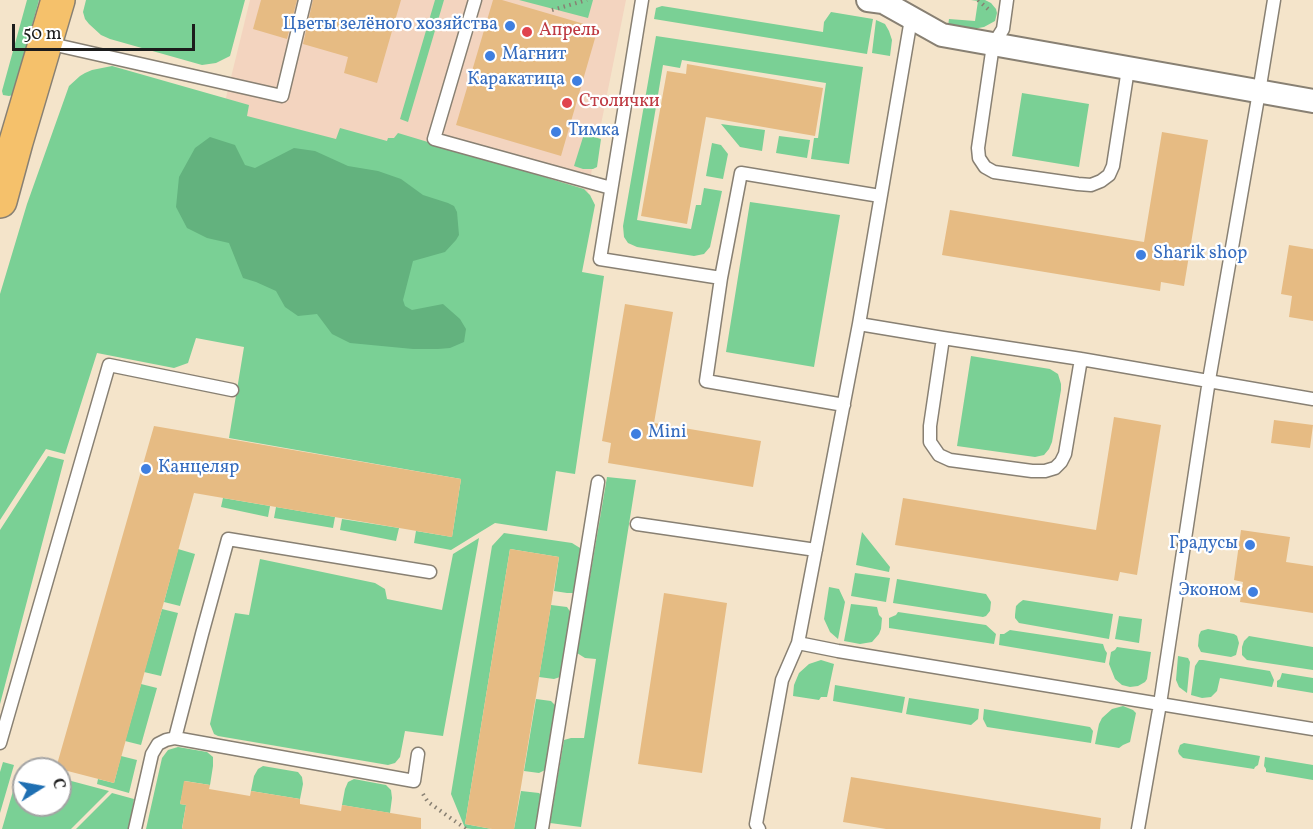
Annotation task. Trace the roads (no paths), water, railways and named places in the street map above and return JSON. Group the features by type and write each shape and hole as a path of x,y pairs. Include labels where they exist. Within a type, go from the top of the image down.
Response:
{"main road":[{"path":"0,201 8,140 45,42 58,0"}],"street":[{"path":"868,0 883,2 942,35 1313,101"}],"lane":[{"path":"45,42 282,96 305,0"},
{"path":"475,0 434,139 611,188"},
{"path":"642,0 600,260 721,278"},
{"path":"1007,0 1003,29 993,45 978,148 985,167 994,172 1078,184 1091,185 1101,181 1113,166 1128,69"},
{"path":"1138,829 1160,704 1209,380 1274,0"},
{"path":"759,829 756,824 782,680 798,643 844,405 911,19"},
{"path":"844,405 706,381 721,278 741,173 880,196"},
{"path":"859,324 1313,399"},
{"path":"943,338 930,426 930,442 939,455 950,460 1032,471 1054,468 1065,454 1081,359"},
{"path":"0,743 109,365 232,390"},
{"path":"542,829 598,482"},
{"path":"637,524 816,550"},
{"path":"175,738 228,539 430,572"},
{"path":"798,643 1313,729"},
{"path":"135,829 152,754 158,744 166,740 175,738 414,781 418,754"}],"place":[{"name":"Цветы зелёного хозяйства","path":"510,26"},
{"name":"Апрель","path":"527,32"},
{"name":"Магнит","path":"490,56"},
{"name":"Каракатица","path":"577,81"},
{"name":"Столички","path":"567,103"},
{"name":"Тимка","path":"556,132"},
{"name":"Sharik shop","path":"1141,255"},
{"name":"Mini","path":"636,434"},
{"name":"Канцеляр","path":"146,469"},
{"name":"Градусы","path":"1250,545"},
{"name":"Эконом","path":"1253,592"}]}
